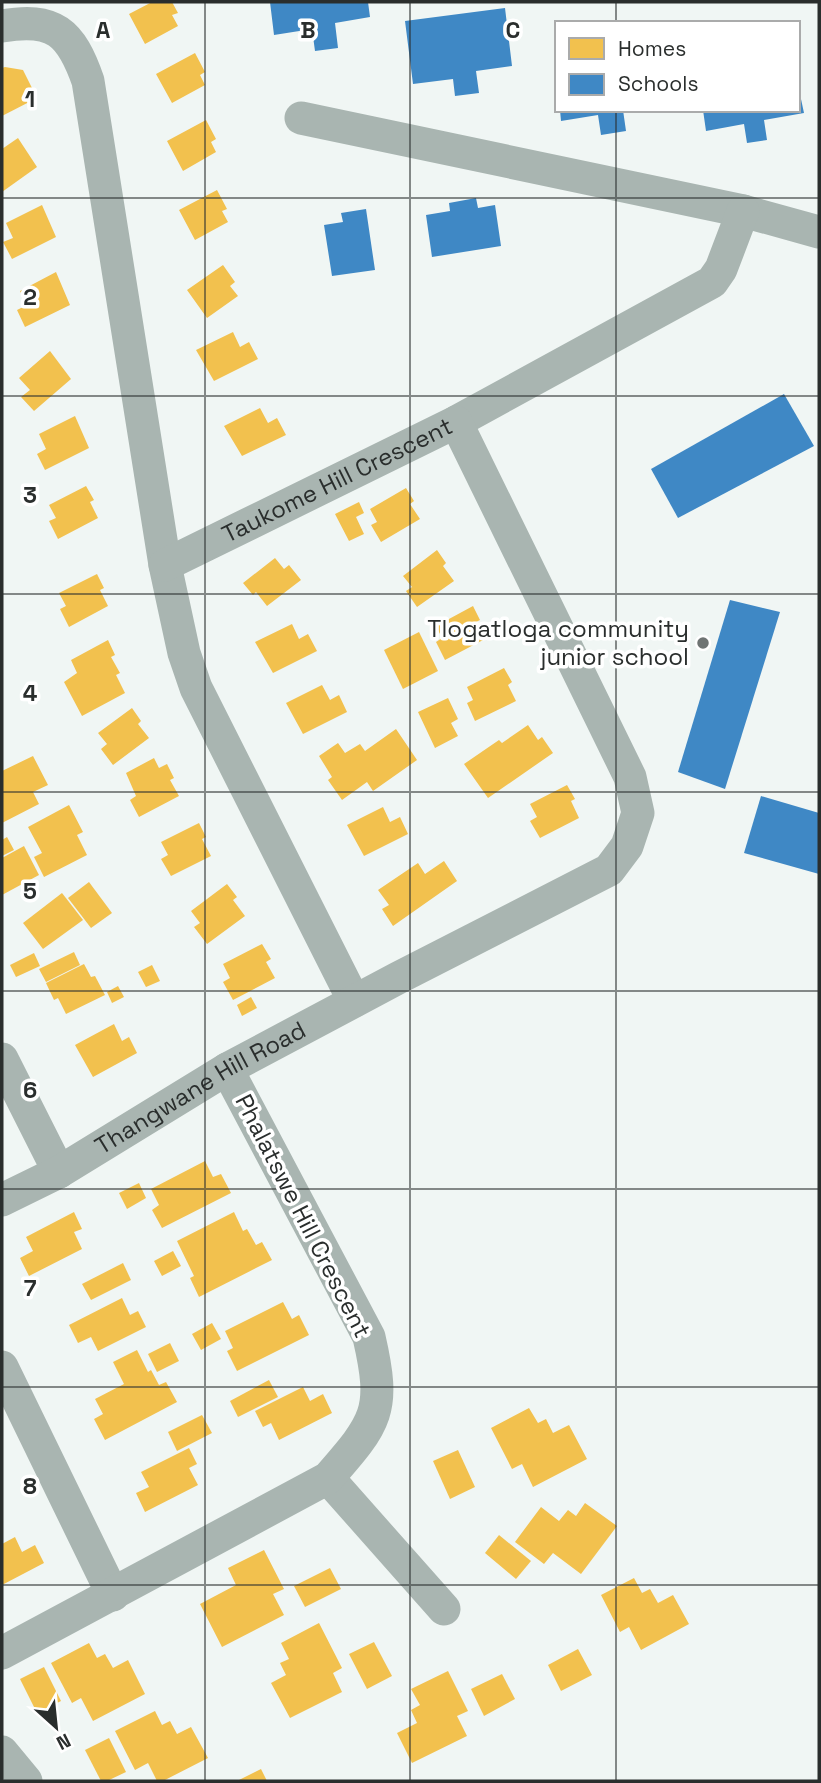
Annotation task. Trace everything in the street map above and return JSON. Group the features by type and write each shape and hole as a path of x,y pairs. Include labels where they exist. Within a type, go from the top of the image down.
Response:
{"street":[{"path":"2,26 28,21 59,30 78,52 88,80 165,565 184,653 196,688 354,1001"},
{"path":"301,118 743,211 819,232"},
{"path":"456,422 712,282 721,269 743,211"},
{"name":"Taukome Hill Crescent","path":"165,565 456,422 630,777 638,813 627,846 609,870 398,978"},
{"name":"Thangwane Hill Road","path":"2,1200 59,1172 227,1069 398,978"},
{"path":"2,1059 59,1172"},
{"name":"Phalatswe Hill Crescent","path":"227,1069 369,1337 377,1374 377,1408 362,1438 328,1478"},
{"path":"2,1367 113,1595"},
{"path":"2,1653 328,1478 444,1609"},
{"path":"2,1752 26,1781"}],"building: Homes":[{"path":"152,2 172,2 178,13 172,15 178,26 145,44 129,14"},
{"path":"195,53 205,72 200,75 205,85 172,103 156,74"},
{"path":"2,68 23,70 37,98 2,116"},
{"path":"206,120 216,139 211,142 216,152 183,171 167,141"},
{"path":"18,138 37,167 2,192 2,149"},
{"path":"217,190 227,209 222,211 228,222 195,240 179,210"},
{"path":"42,205 56,237 12,259 3,242 13,238 6,223"},
{"path":"223,265 235,282 230,286 238,296 207,318 187,290"},
{"path":"56,272 70,305 25,327 17,310 27,305 20,291"},
{"path":"233,332 240,347 249,342 258,359 214,381 196,350"},
{"path":"50,351 71,379 34,411 21,397 30,390 19,378"},
{"path":"260,408 268,423 277,418 286,435 242,456 224,426"},
{"path":"75,416 89,448 45,470 37,454 46,449 39,434"},
{"path":"86,486 94,500 90,502 98,518 58,539 49,521 56,518 49,505"},
{"path":"406,488 414,501 410,504 420,519 381,542 371,525 377,522 370,509"},
{"path":"359,502 364,513 356,517 364,534 349,541 335,514"},
{"path":"437,550 446,563 443,566 454,581 417,607 406,591 412,587 403,576"},
{"path":"275,558 284,569 289,565 301,580 267,606 256,592 253,595 243,583"},
{"path":"97,574 104,588 100,590 108,606 69,627 60,609 66,606 59,593"},
{"path":"473,606 480,620 476,622 485,639 445,660 436,642 442,638 436,626"},
{"path":"292,624 299,639 308,634 317,651 273,673 255,642"},
{"path":"419,632 438,671 403,689 384,650"},
{"path":"108,640 115,655 111,657 120,673 116,675 125,693 82,716 64,682 77,673 71,660"},
{"path":"504,668 512,682 508,685 516,701 475,721 467,703 473,700 467,687"},
{"path":"322,685 330,700 339,695 347,712 303,734 286,703"},
{"path":"448,698 458,719 451,723 458,736 435,748 418,712"},
{"path":"132,708 141,721 138,724 149,738 113,765 101,749 107,744 98,733"},
{"path":"528,725 538,740 542,737 553,753 488,798 464,764 499,740 502,743"},
{"path":"396,729 417,760 373,791 367,782 342,800 328,780 332,777 319,756 338,743 345,753 360,744 365,751"},
{"path":"33,756 48,785 33,792 39,804 2,823 2,771"},
{"path":"154,758 159,768 167,764 174,778 170,780 179,796 139,817 130,800 136,796 126,773"},
{"path":"567,785 575,799 571,801 579,818 540,838 530,821 537,817 530,804"},
{"path":"69,805 83,832 77,835 87,855 44,877 34,857 42,853 28,827"},
{"path":"383,807 390,822 400,817 408,834 364,856 347,825"},
{"path":"199,823 206,837 202,839 211,856 171,876 161,859 168,855 161,842"},
{"path":"7,837 14,850 2,856 2,840"},
{"path":"24,846 39,875 2,895 2,858"},
{"path":"444,861 457,881 393,926 382,909 389,905 378,890 418,863 425,874"},
{"path":"89,882 112,913 91,928 68,898"},
{"path":"227,884 237,897 233,900 245,916 207,944 194,927 200,923 191,911"},
{"path":"62,893 83,920 43,949 23,923"},
{"path":"262,944 271,959 266,962 275,978 233,1000 223,982 230,978 223,964"},
{"path":"74,952 80,965 46,982 39,969"},
{"path":"34,953 40,966 16,977 10,965"},
{"path":"84,964 91,977 95,976 105,995 66,1014 58,998 54,1000 46,983"},
{"path":"152,965 160,981 146,987 138,972"},
{"path":"118,986 124,997 112,1003 107,992"},
{"path":"251,997 257,1008 242,1016 237,1005"},
{"path":"114,1024 122,1041 129,1037 137,1053 93,1077 75,1045"},
{"path":"205,1161 213,1177 221,1174 231,1193 162,1228 152,1210 159,1205 151,1189"},
{"path":"139,1183 146,1198 127,1209 119,1193"},
{"path":"74,1212 82,1229 74,1232 82,1249 29,1276 20,1258 33,1251 26,1237"},
{"path":"234,1212 243,1231 247,1229 256,1245 262,1242 272,1260 199,1297 190,1278 194,1276 177,1241"},
{"path":"173,1251 181,1266 162,1276 154,1261"},
{"path":"123,1263 131,1280 91,1300 82,1284"},
{"path":"122,1298 130,1315 138,1311 146,1327 98,1351 91,1337 78,1343 69,1325"},
{"path":"283,1302 292,1319 299,1315 309,1335 237,1371 227,1351 233,1348 225,1331"},
{"path":"212,1323 221,1339 201,1350 192,1334"},
{"path":"170,1343 179,1361 157,1372 148,1354"},
{"path":"137,1350 148,1372 151,1370 159,1385 166,1382 177,1402 105,1440 94,1419 103,1414 95,1399 124,1384 113,1362"},
{"path":"269,1380 278,1397 238,1417 230,1401"},
{"path":"303,1387 310,1401 323,1394 332,1413 279,1440 271,1423 263,1427 255,1411"},
{"path":"529,1408 538,1423 546,1419 553,1433 569,1425 587,1459 533,1487 522,1464 512,1469 491,1428"},
{"path":"202,1415 212,1433 177,1451 168,1432"},
{"path":"189,1448 197,1464 189,1468 198,1485 145,1512 136,1493 149,1487 141,1472"},
{"path":"458,1450 475,1487 450,1499 433,1461"},
{"path":"585,1503 617,1526 581,1574 553,1553 544,1564 515,1542 541,1507 559,1521 568,1510 576,1516"},
{"path":"499,1535 531,1561 516,1579 485,1553"},
{"path":"15,1537 22,1552 35,1545 44,1563 2,1585 2,1544"},
{"path":"264,1550 284,1589 273,1594 284,1615 222,1647 200,1604 236,1585 228,1568"},
{"path":"330,1568 341,1589 305,1607 294,1586"},
{"path":"634,1578 642,1593 650,1589 658,1603 673,1595 689,1624 641,1650 629,1627 620,1632 601,1595"},
{"path":"319,1623 342,1668 333,1673 342,1692 290,1718 271,1683 286,1675 280,1663 289,1659 281,1643"},
{"path":"374,1642 392,1676 367,1689 349,1654"},
{"path":"89,1643 97,1658 105,1654 113,1668 128,1660 145,1694 93,1721 81,1698 72,1703 51,1663"},
{"path":"578,1649 592,1675 561,1691 548,1665"},
{"path":"44,1667 61,1701 37,1713 20,1679"},
{"path":"448,1671 468,1711 457,1716 467,1736 412,1763 397,1733 417,1723 411,1710 420,1705 411,1689"},
{"path":"502,1674 515,1699 484,1716 471,1689"},
{"path":"155,1711 162,1725 170,1721 177,1734 191,1727 208,1758 163,1781 157,1781 148,1763 135,1770 115,1731"},
{"path":"109,1738 126,1772 101,1781 85,1750"},
{"path":"261,1769 267,1781 237,1781"}],"building: Schools":[{"path":"270,2 368,2 370,17 335,23 338,48 315,51 312,29 274,35"},
{"path":"505,8 512,66 476,71 479,93 455,96 453,79 413,84 405,21"},
{"path":"800,94 804,113 764,120 767,140 747,143 744,124 706,131 703,112 800,112"},
{"path":"560,112 623,112 626,131 601,135 598,115 561,121"},
{"path":"476,198 478,208 495,205 501,246 432,257 426,215 450,211 449,203"},
{"path":"366,209 375,270 332,276 324,225 343,222 341,213"},
{"path":"784,394 814,446 678,518 651,469"},
{"path":"730,600 780,612 725,789 678,772"},
{"path":"761,796 819,813 819,874 744,853"}],"place":[{"name":"Tlogatloga community junior school","path":"703,643"}]}
